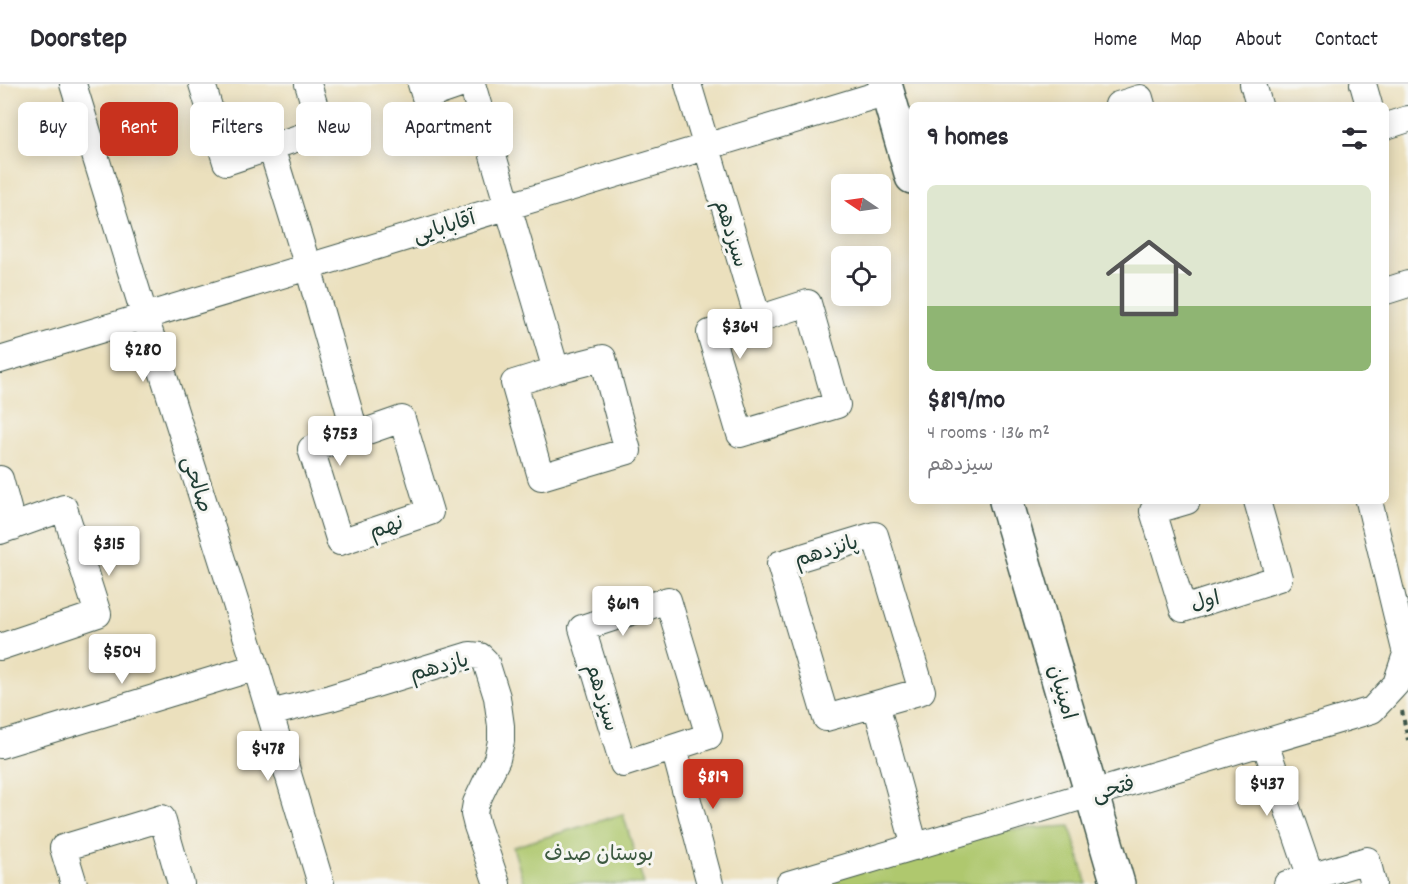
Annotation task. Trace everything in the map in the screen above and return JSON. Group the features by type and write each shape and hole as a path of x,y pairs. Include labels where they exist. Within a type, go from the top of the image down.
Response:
{"main road":[{"path":"886,88 909,167"},
{"name":"امینیان","path":"1007,504 1118,884"}],"street":[{"name":"صالحی","path":"73,84 256,667 321,884"},
{"path":"202,84 208,102"},
{"path":"284,143 322,130 308,84"},
{"path":"421,84 425,97 463,84"},
{"path":"472,84 556,370"},
{"name":"سیزدهم","path":"688,84 758,319"},
{"path":"1253,84 1258,102"},
{"path":"1363,84 1368,102"},
{"name":"آقابابایی","path":"0,360 706,147 886,88"},
{"path":"1127,102 1140,98 1141,102"},
{"path":"1389,125 1408,119"},
{"path":"224,156 226,162 244,156"},
{"path":"274,156 356,435"},
{"path":"1389,290 1408,284"},
{"path":"808,303 837,405 740,434 710,333 758,319 808,303"},
{"path":"603,358 628,450 541,477 514,383 556,370 603,358"},
{"name":"نهم","path":"402,419 430,512 340,542 311,449 356,435 402,419"},
{"path":"0,479 6,530 64,508 98,614 0,647"},
{"name":"اول","path":"1177,504 1153,511 1184,609 1279,578 1258,504"},
{"path":"1370,504 1407,653"},
{"name":"پانزدهم","path":"875,535 922,691 876,704 826,718 780,564 875,535"},
{"name":"سیزدهم","path":"668,600 709,736 674,748 623,764 582,628 668,600"},
{"name":"فتحی","path":"789,884 1372,711 1396,684 1407,653"},
{"name":"یازدهم","path":"270,713 330,698 470,655 480,656 486,662 497,697 501,741 497,759 476,803 474,814 497,884"},
{"path":"0,745 256,667"},
{"path":"876,704 915,847"},
{"path":"1265,742 1299,881 1367,860 1373,884"},
{"path":"674,748 710,884"},
{"path":"74,884 63,848 162,818 181,884"}],"green space":[{"name":"بوستان صدف","path":"623,814 644,884 524,884 513,847"},
{"path":"1070,826 1087,884 807,884 1001,830"}]}
